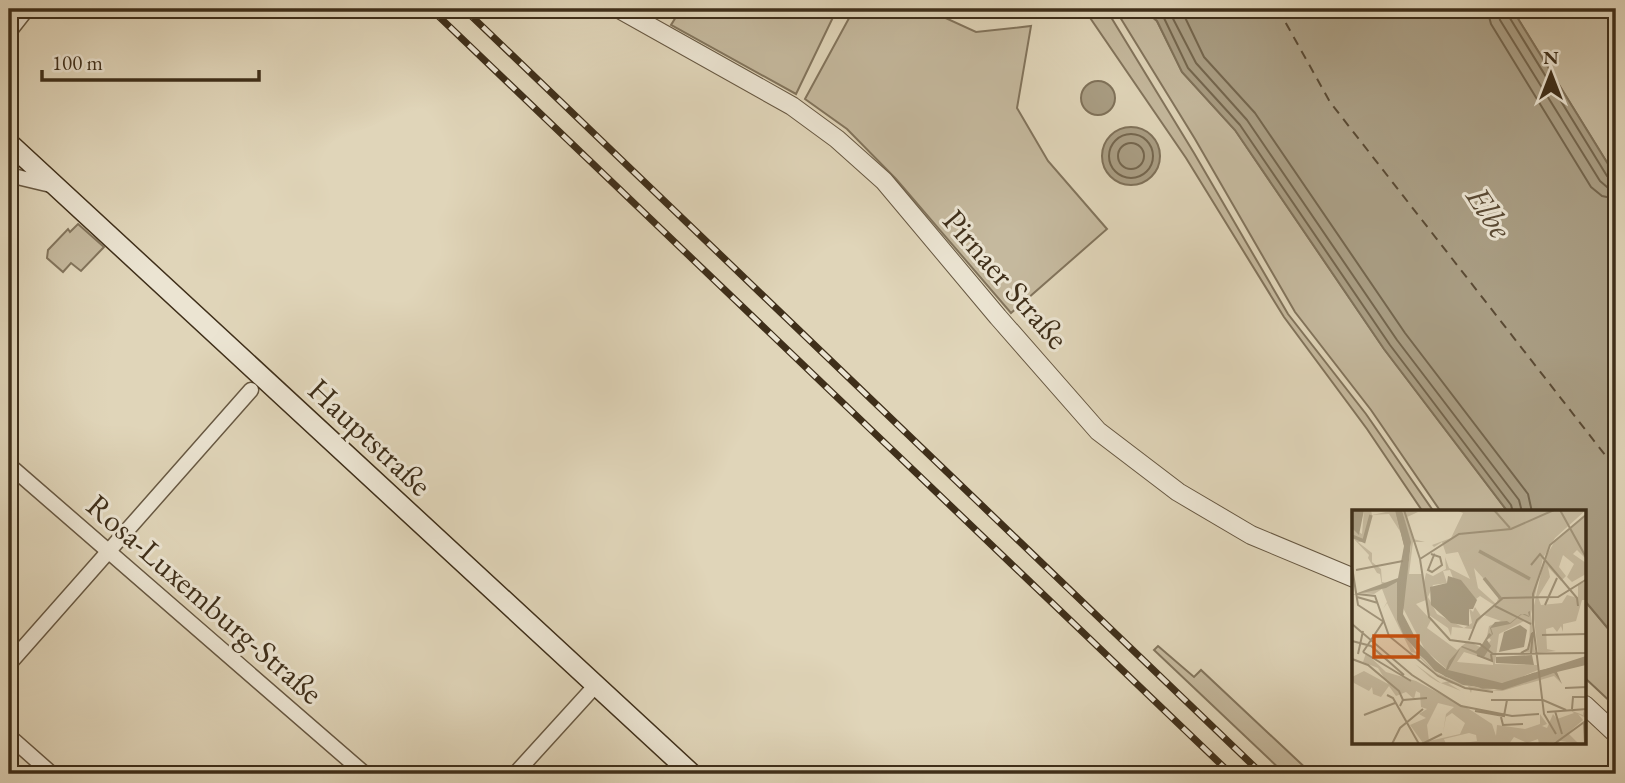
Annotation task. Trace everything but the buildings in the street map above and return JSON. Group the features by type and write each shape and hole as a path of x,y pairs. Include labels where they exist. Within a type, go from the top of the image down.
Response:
{"main road":[{"name":"Hauptstraße","path":"9,143 692,774"}],"street":[{"path":"9,32 27,9"},
{"name":"Pirnaer Straße","path":"619,9 792,106 837,139 884,181 1098,431 1178,492 1251,535 1352,577"},
{"path":"9,174 55,186"},
{"path":"9,664 251,390"},
{"name":"Rosa-Luxemburg-Straße","path":"9,465 365,774"},
{"path":"515,774 596,685"},
{"path":"1586,706 1616,734"},
{"path":"9,736 52,774"}],"shaded area":[{"path":"681,9 837,9 796,94 671,25"},
{"path":"854,9 926,9 976,32 1031,26 1017,108 1048,161 1107,229 1011,313 896,179 847,129 805,99"},
{"path":"1084,9 1106,9 1288,314 1366,414 1433,510 1422,510 1367,429 1284,317 1186,158"},
{"path":"1115,9 1143,9 1157,21 1182,72 1235,130 1384,349 1506,510 1440,510 1371,410 1295,312 1195,139"},
{"path":"1512,9 1616,9 1616,177"},
{"path":"78,224 104,247 81,271 71,263 63,272 47,258 48,250 68,229 70,232"},
{"path":"1586,602 1616,638 1616,707 1586,679"},
{"path":"1158,646 1194,677 1201,670 1312,774 1285,774 1154,650"}],"water":[{"name":"Elbe","path":"1143,9 1512,9 1616,177 1616,638 1586,602 1586,510 1506,510 1384,349 1235,130 1182,72 1157,21"},
{"path":"1098,81 1110,86 1115,98 1110,110 1098,115 1086,110 1081,98 1086,86"},
{"path":"1131,127 1142,129 1155,140 1160,156 1158,167 1147,180 1131,185 1120,183 1107,172 1102,156 1104,145 1115,132"}],"ferry route":[{"path":"1278,9 1330,102 1616,469"}],"railway":[{"path":"431,9 1231,774"},
{"path":"464,9 1262,774"}]}
